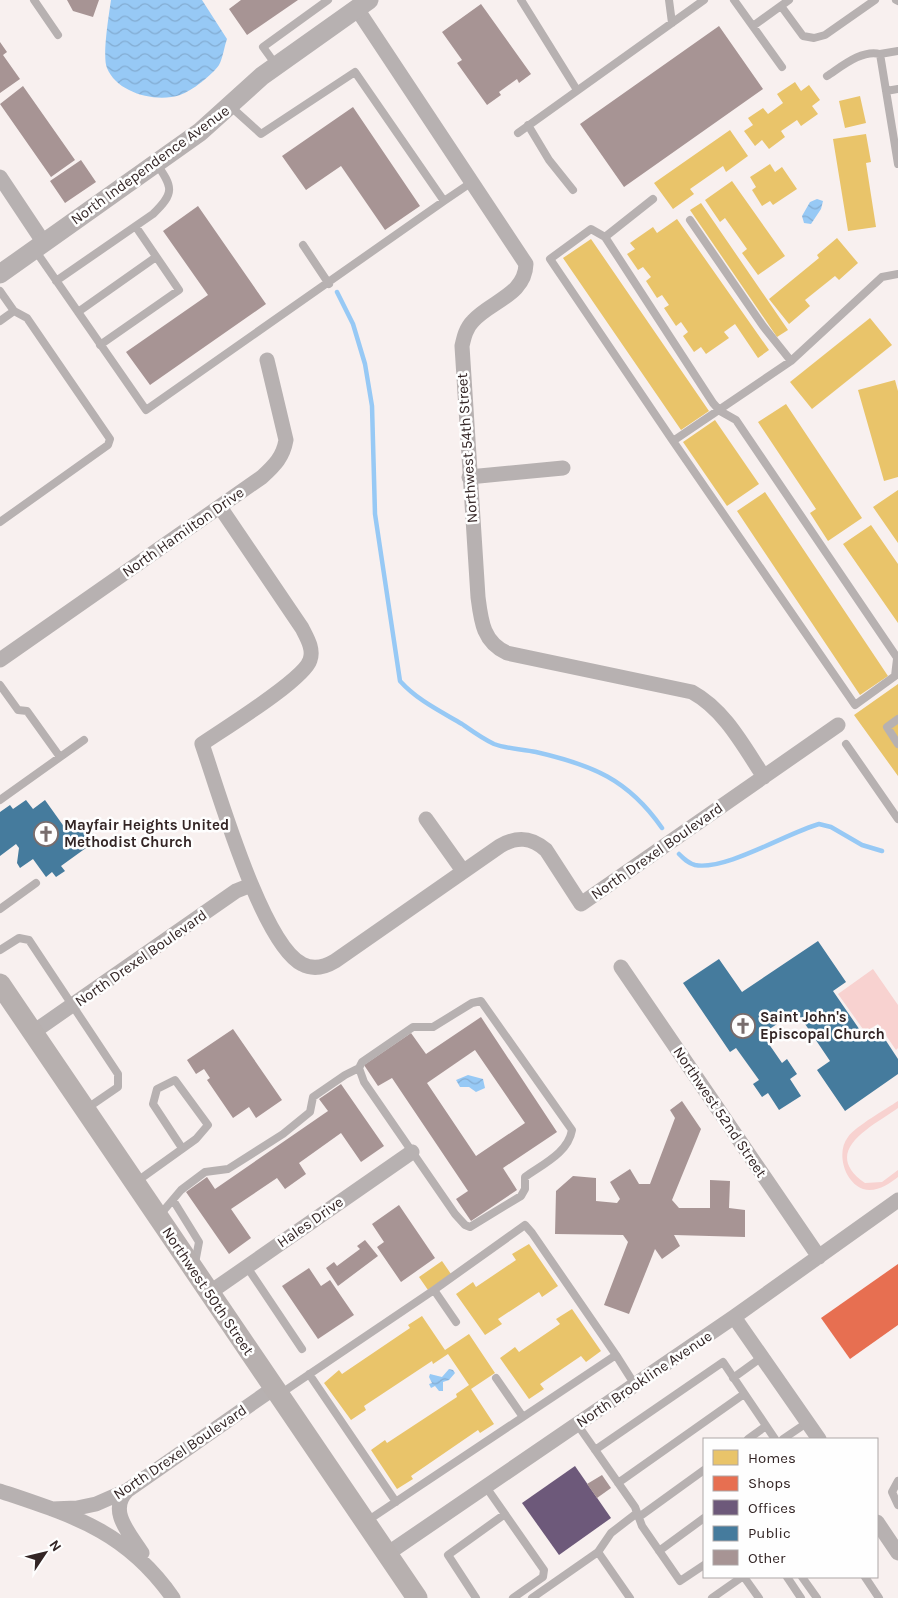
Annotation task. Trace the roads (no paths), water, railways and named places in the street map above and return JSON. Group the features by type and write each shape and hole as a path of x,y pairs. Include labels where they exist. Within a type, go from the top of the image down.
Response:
{"main road":[{"name":"Northwest 50th Street","path":"0,984 366,1522 413,1597"}],"street":[{"name":"North Independence Avenue","path":"0,274 200,132 276,65 363,4"},
{"name":"Northwest 54th Street","path":"363,4 472,182 526,264 526,273 522,284 471,323 462,346 478,597 481,619 489,641 507,653 692,692 712,706 724,719 764,777"},
{"path":"0,177 39,246"},
{"name":"North Hamilton Drive","path":"0,660 220,507 262,477 275,465 284,452 286,440 267,360"},
{"path":"469,477 563,468"},
{"path":"220,507 302,628 312,650 311,660 299,676 202,744 251,886"},
{"name":"North Drexel Boulevard","path":"32,1032 74,1005 236,891 251,886 270,924 293,957 302,964 313,968 326,966 335,961 462,872 509,841 519,838 528,839 546,850 581,904 838,725"},
{"path":"426,819 462,872"},
{"name":"Northwest 52nd Street","path":"621,967 819,1257"},
{"name":"Hales Drive","path":"209,1293 412,1152"},
{"name":"North Brookline Avenue","path":"387,1554 734,1317 898,1200"},
{"path":"734,1317 818,1438"},
{"name":"North Drexel Boulevard","path":"52,1509 77,1508 96,1504 128,1490 277,1391"},
{"path":"128,1490 120,1501 120,1516 173,1598"},
{"path":"0,1491 86,1523 127,1546 156,1574"},
{"path":"878,1523 898,1553"}],"lane":[{"path":"34,0 58,35"},
{"path":"276,65 263,47 328,0"},
{"path":"521,0 577,90"},
{"path":"669,0 672,23"},
{"path":"518,133 704,0"},
{"path":"734,0 782,67"},
{"path":"752,26 788,0"},
{"path":"781,6 803,36 814,38 825,35 875,0"},
{"path":"827,76 852,60 875,53 898,51"},
{"path":"880,54 898,162"},
{"path":"230,106 261,134 355,72 444,201"},
{"path":"886,91 898,90"},
{"path":"528,125 550,160 573,190"},
{"path":"56,282 153,214 170,194 169,181 156,163"},
{"path":"39,246 56,282 146,410 329,284 472,182"},
{"path":"604,237 653,199"},
{"path":"690,220 763,326 791,361"},
{"path":"100,345 180,290 136,227"},
{"path":"591,229 604,237 720,411 736,420 897,659 895,676 855,705 550,259 591,229"},
{"path":"303,245 329,284"},
{"path":"78,312 156,257"},
{"path":"673,441 720,411 791,361 882,276 898,274"},
{"path":"0,291 14,311 27,318 110,439 108,445 0,522"},
{"path":"0,321 14,311"},
{"path":"0,685 18,710 27,711 60,757"},
{"path":"898,719 887,727 898,744"},
{"path":"0,800 84,740"},
{"path":"846,744 898,820"},
{"path":"0,909 36,883"},
{"path":"0,950 19,938 29,940 74,1005 118,1074 118,1087 85,1110"},
{"path":"158,1217 181,1190 205,1172 228,1169 283,1134 310,1112 313,1097 345,1075 359,1068 362,1062 413,1027 433,1028 472,1003 481,1001 572,1130 570,1140 559,1153 526,1177 525,1189 521,1196 470,1227 465,1225 455,1214 364,1082 359,1068"},
{"path":"134,1183 182,1148 208,1125 175,1080 157,1090 153,1104 182,1148"},
{"path":"173,1200 199,1242 193,1269"},
{"path":"277,1391 309,1374 434,1290 525,1225 635,1384"},
{"path":"247,1266 302,1349"},
{"path":"434,1290 456,1322"},
{"path":"366,1522 616,1355"},
{"path":"733,1378 762,1357"},
{"path":"595,1450 723,1362 774,1438"},
{"path":"309,1374 396,1502"},
{"path":"496,1378 523,1417"},
{"path":"618,1483 744,1394"},
{"path":"784,1438 808,1422"},
{"path":"577,1424 618,1483 638,1515 642,1526 680,1581 703,1566"},
{"path":"749,1438 766,1426"},
{"path":"532,1598 598,1552 611,1533 703,1471"},
{"path":"898,1481 892,1492 898,1505"},
{"path":"486,1487 545,1574 513,1598"},
{"path":"476,1598 448,1555 505,1514"},
{"path":"659,1551 703,1519"},
{"path":"598,1552 630,1598"},
{"path":"712,1598 742,1578"},
{"path":"744,1578 759,1598"},
{"path":"787,1578 802,1598"},
{"path":"803,1578 817,1598"},
{"path":"866,1578 879,1598"}],"water":[{"path":"111,0 202,0 227,39 219,65 201,82 180,95 160,98 149,97 128,90 112,77 107,68 105,55 106,35"},
{"path":"817,199 823,201 821,209 811,224 804,223 802,216 810,202"},
{"path":"468,1075 483,1079 485,1088 476,1092 469,1087 460,1087 456,1080"},
{"path":"449,1369 455,1373 449,1380 443,1382 443,1391 439,1391 435,1386 431,1388 429,1384 432,1383 429,1377 430,1374 442,1377"}],"waterway":[{"path":"337,292 353,324 365,364 372,406 375,514 400,681 421,700 494,744 575,762 607,776 636,797 662,828"},
{"path":"679,854 695,865 723,862 819,824 831,827 862,845 882,851"}],"place":[{"name":"Mayfair Heights United Methodist Church","path":"46,834"},
{"name":"Saint John's Episcopal Church","path":"743,1026"}]}
